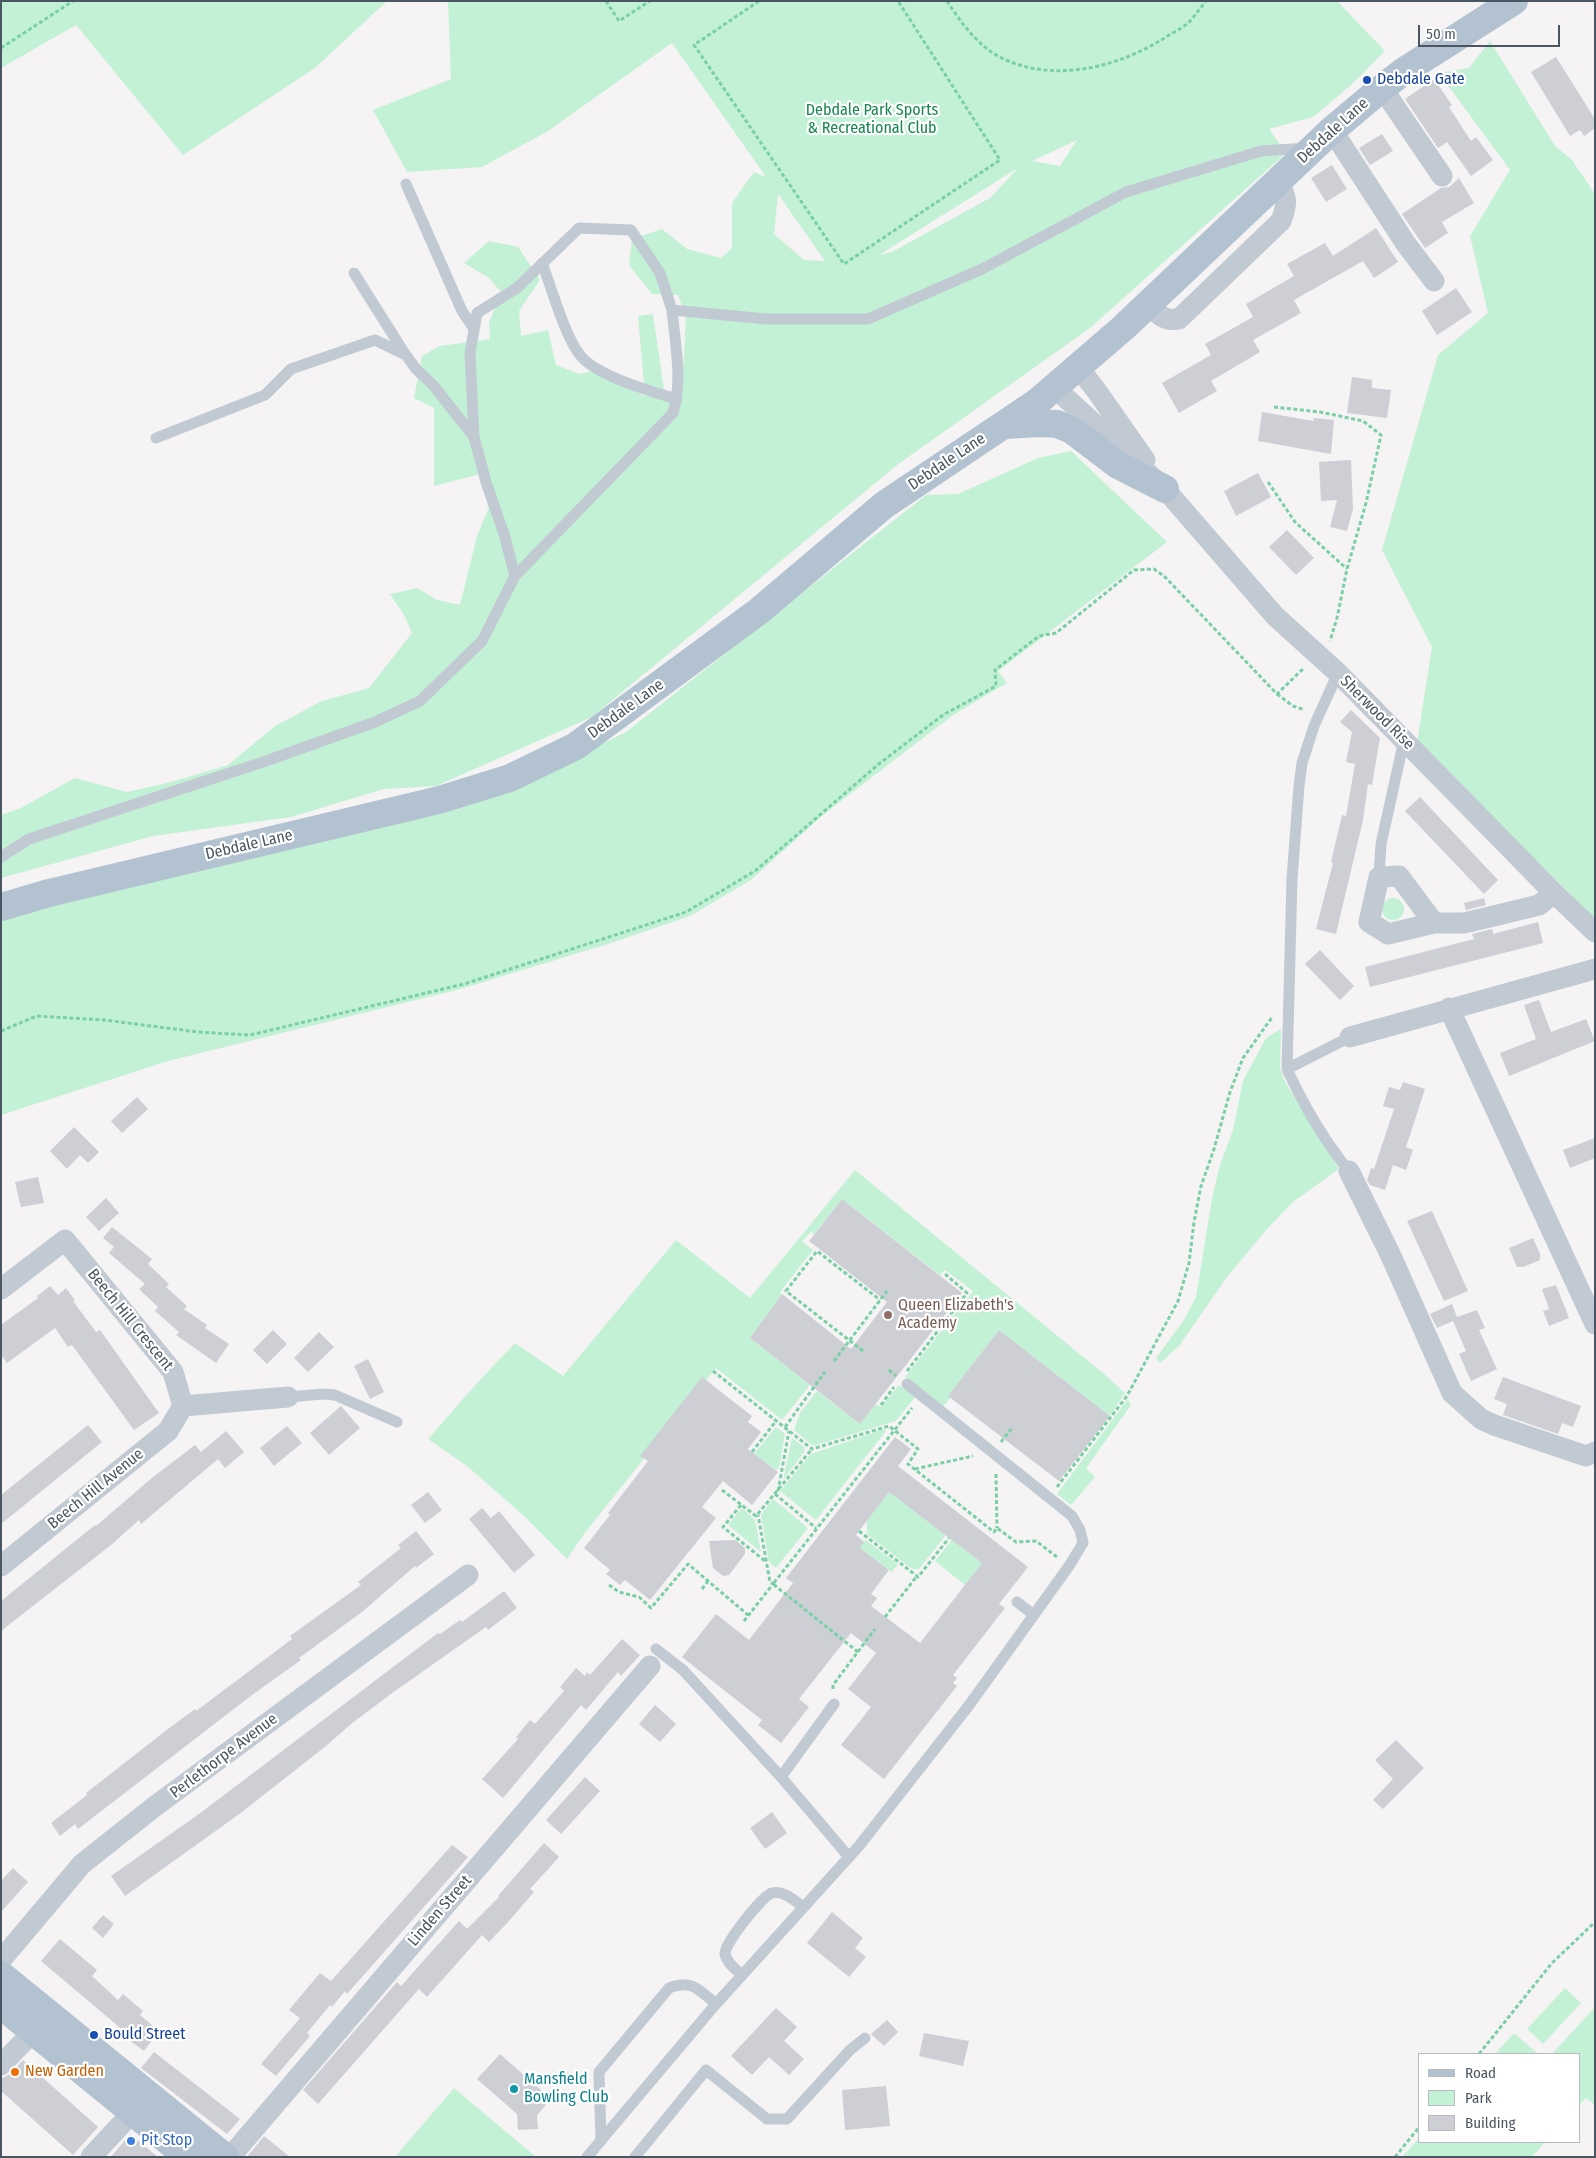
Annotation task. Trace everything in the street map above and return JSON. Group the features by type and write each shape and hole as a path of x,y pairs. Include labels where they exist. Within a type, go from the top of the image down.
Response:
{"main road":[{"name":"Debdale Lane","path":"1,906 49,892 439,800 510,778 576,746 759,611 884,505 1055,388 1278,180 1382,88 1404,71 1514,1"},
{"path":"1002,425 1057,424 1072,430 1118,465 1165,489"},
{"path":"1,1975 140,2104 188,2157"},
{"path":"1,2005 32,2032 140,2104 225,2157"}],"street":[{"path":"1382,88 1442,176"},
{"path":"1324,139 1434,281"},
{"name":"Sherwood Rise","path":"1078,368 1096,390 1165,489 1275,616 1323,666 1404,740 1554,894 1595,932"},
{"name":"Sherwood Rise","path":"1055,388 1165,489"},
{"path":"1434,923 1399,876 1379,877 1369,922 1388,934 1434,923 1464,923 1498,916 1539,905 1554,894"},
{"path":"1350,1037 1595,969"},
{"path":"1449,1008 1595,1324"},
{"path":"1349,1171 1391,1256 1452,1393 1481,1419 1494,1425 1586,1456 1595,1452"},
{"name":"Beech Hill Crescent","path":"1,1289 65,1240 173,1372 183,1406"},
{"path":"183,1406 288,1397"},
{"name":"Beech Hill Avenue","path":"1,1566 168,1431 183,1406"},
{"name":"Perlethorpe Avenue","path":"1,1960 82,1864 154,1807 468,1575"},
{"name":"Linden Street","path":"230,2157 656,1656"},
{"path":"1,2064 32,2032"},
{"path":"91,2157 140,2104"}],"lane":[{"path":"672,310 766,319 868,319 982,269 1126,192 1260,151 1324,139"},
{"path":"406,184 462,311 474,329"},
{"path":"1,857 30,839 266,761 375,722 420,701 482,641 515,576 673,413 677,399 676,350 672,310 660,273 631,230 579,228 517,288 477,313 470,353 474,438 515,576"},
{"path":"542,263 575,348 583,359 634,385 677,399"},
{"path":"354,273 416,369 434,385 474,438"},
{"path":"156,438 265,394 291,369 375,340 406,355"},
{"path":"1323,666 1329,692 1314,726 1302,763 1299,786 1292,879 1287,1069 1307,1111 1329,1148 1349,1171"},
{"path":"1379,877 1382,844 1404,740"},
{"path":"1287,1069 1350,1037"},
{"path":"587,2157 716,2004 849,1857 970,1704 1034,1615 1082,1543 1080,1530 1072,1516 922,1396 901,1385"},
{"path":"288,1397 323,1394 335,1395 396,1422"},
{"path":"1017,1602 1034,1615"},
{"path":"656,1656 683,1670 781,1777 849,1857"},
{"path":"781,1777 834,1704"},
{"path":"742,1976 725,1954 727,1944 764,1898 773,1893 783,1894 804,1907"},
{"path":"601,2141 599,2072 663,1995 669,1988 680,1983 693,1985 716,2004"},
{"path":"635,2157 706,2070 767,2119 787,2119 850,2050 866,2038"}],"path":[{"path":"1,48 73,1"},
{"path":"606,1 619,21 650,1"},
{"path":"759,1 694,45 844,264 1000,160 898,1"},
{"path":"947,1 973,37 1005,60 1033,68 1065,71 1105,66 1151,46 1188,23 1206,1"},
{"path":"1274,407 1320,412 1364,421 1381,435 1366,503 1347,569 1338,618 1323,666 1277,694"},
{"path":"1268,482 1295,522 1347,569"},
{"path":"1,1024 2,1030 37,1016 104,1020 198,1032 250,1034 464,984 686,912 755,871 880,763 943,716 996,686 995,670 1039,636 1056,633 1134,570 1154,569 1164,576 1277,694 1293,706 1306,710"},
{"path":"1303,719 1306,710 1329,692"},
{"path":"1049,1498 1127,1396 1178,1301 1189,1263 1201,1186 1230,1092 1243,1058 1273,1015"},
{"path":"863,1351 786,1291 817,1251 880,1300"},
{"path":"907,1371 968,1293 944,1273"},
{"path":"834,1361 887,1291"},
{"path":"713,1371 812,1450"},
{"path":"784,1428 824,1372"},
{"path":"881,1404 901,1385"},
{"path":"744,1621 922,1396"},
{"path":"752,1452 776,1421"},
{"path":"858,1652 770,1582 758,1514 812,1450 889,1426 918,1449 908,1464 994,1532 997,1528"},
{"path":"776,1492 789,1431"},
{"path":"915,1470 993,1453 997,1528"},
{"path":"722,1490 756,1516 758,1514"},
{"path":"776,1492 816,1528"},
{"path":"741,1505 724,1526 766,1562"},
{"path":"997,1528 1016,1542 1036,1541 1068,1566"},
{"path":"859,1531 917,1576"},
{"path":"885,1617 949,1538"},
{"path":"609,1585 619,1592 639,1597 651,1608 688,1564 748,1615"},
{"path":"702,1589 708,1581"},
{"path":"833,1685 875,1629"},
{"path":"1479,2053 1552,1963 1595,1922"},
{"path":"1395,2157 1418,2128"}],"green space":[{"path":"1,1 387,1 315,68 183,155 76,25 1,68"},
{"name":"Debdale Park Sports & Recreational Club","path":"448,1 1337,1 1385,51 1351,85 1313,117 1269,129 1286,153 1090,328 897,465 592,717 436,786 384,789 291,817 153,836 1,878 1,815 21,808 75,778 127,792 175,781 228,765 275,726 322,701 369,688 412,633 404,615 390,594 417,588 437,600 460,605 477,536 491,502 488,472 434,486 434,408 414,398 422,356 440,346 490,339 489,322 502,293 489,278 464,263 489,241 518,247 540,280 519,311 521,336 548,330 556,365 579,374 598,370 621,385 645,396 638,316 653,314 665,397 682,392 686,317 678,295 652,294 629,265 632,239 662,229 687,249 721,258 732,248 732,203 754,172 766,177 672,43 548,131 482,167 407,172 373,110 451,79","holes":["1077,140 1060,166 1032,161","1018,168 990,198 892,252 879,255","778,194 825,261 804,260 774,234"]},
{"path":"1490,41 1555,146 1572,160 1595,194 1595,918 1417,743 1432,647 1382,550 1438,355 1488,313 1470,236 1510,170 1439,73 1469,68"},
{"path":"1071,451 1167,542 998,671 1007,683 953,715 824,814 751,880 690,916 608,944 457,990 168,1061 1,1115 1,919 533,779 626,732 926,495 958,494 1038,458"},
{"path":"1389,898 1397,898 1404,905 1404,913 1397,920 1389,920 1382,913 1382,905"},
{"path":"1281,1029 1280,1068 1285,1082 1339,1169 1294,1201 1267,1229 1227,1277 1179,1346 1160,1363 1156,1358 1184,1320 1196,1297 1212,1199 1219,1168 1233,1130 1243,1081 1266,1038"},
{"path":"855,1170 1125,1393 1110,1416 999,1330 949,1395 951,1397 943,1407 905,1377 973,1291 945,1270 940,1275 842,1199 814,1234 811,1232 802,1241 813,1250 780,1292 782,1294 750,1338 810,1385 782,1420 716,1368 584,1534 567,1559 523,1515 467,1466 428,1439 515,1343 563,1376 676,1240 750,1298"},
{"path":"899,1385 915,1397 896,1421 813,1446 794,1430 800,1413 817,1391 860,1424 876,1404 881,1407"},
{"path":"1128,1399 1131,1405 1086,1468 1095,1477 1071,1505 1057,1494"},
{"path":"776,1427 785,1434 779,1468 776,1470 754,1454"},
{"path":"884,1429 886,1431 816,1520 780,1491 811,1454"},
{"path":"792,1438 804,1447 805,1451 783,1480"},
{"path":"889,1492 946,1535 919,1569 912,1569 867,1534 867,1520"},
{"path":"773,1499 808,1528 776,1568 769,1562 761,1515"},
{"path":"742,1508 755,1520 761,1552 728,1525"},
{"path":"865,1540 898,1564 892,1572 860,1548"},
{"path":"952,1540 982,1563 965,1585 935,1561"},
{"path":"1565,1988 1581,2003 1543,2044 1527,2029"},
{"path":"1595,2007 1595,2105 1586,2098 1581,2103 1581,2053 1553,2053"},
{"path":"1514,2033 1537,2053 1496,2053"},
{"path":"454,2088 536,2157 395,2157"},
{"path":"1418,2139 1418,2143 1544,2143 1532,2157 1402,2157"}],"building":[{"path":"1556,57 1595,119 1595,128 1584,136 1580,130 1570,136 1531,72"},
{"path":"1434,79 1452,105 1449,107 1471,141 1476,137 1493,160 1471,176 1447,142 1438,148 1405,99"},
{"path":"1382,134 1393,151 1370,165 1359,148"},
{"path":"1332,165 1347,189 1326,202 1311,178"},
{"path":"1459,178 1474,203 1442,222 1448,233 1425,248 1402,214 1441,188 1449,187"},
{"path":"1376,228 1398,262 1374,278 1363,261 1294,300 1301,313 1253,340 1260,352 1211,381 1217,391 1179,413 1162,383 1211,355 1205,344 1253,317 1246,304 1294,276 1287,264 1325,243 1333,256"},
{"path":"1456,288 1472,312 1437,335 1422,311"},
{"path":"1352,377 1372,380 1372,388 1391,390 1387,418 1347,413"},
{"path":"1262,412 1313,421 1314,418 1334,420 1331,454 1258,441"},
{"path":"1351,460 1353,509 1347,531 1330,527 1337,500 1321,501 1319,462"},
{"path":"1258,473 1271,497 1236,516 1224,491"},
{"path":"1287,530 1314,558 1296,575 1269,547"},
{"path":"1351,710 1380,738 1372,785 1368,784 1363,820 1336,934 1316,929 1333,863 1331,862 1342,815 1346,816 1355,764 1346,762 1352,732 1340,722"},
{"path":"1420,797 1498,880 1484,894 1405,811"},
{"path":"1484,898 1486,905 1466,910 1464,903"},
{"path":"1538,922 1543,943 1370,987 1365,967 1474,939 1472,934 1492,929 1493,934"},
{"path":"1320,950 1354,986 1340,1000 1305,964"},
{"path":"1539,1000 1551,1032 1586,1019 1595,1041 1509,1076 1500,1053 1536,1039 1524,1005"},
{"path":"1403,1082 1425,1089 1406,1147 1413,1150 1406,1170 1393,1165 1385,1190 1370,1185 1367,1180 1371,1168 1374,1169 1394,1109 1383,1106 1389,1087 1400,1090"},
{"path":"137,1097 148,1109 122,1133 111,1121"},
{"path":"74,1127 99,1152 88,1163 80,1155 67,1169 50,1151"},
{"path":"1595,1138 1595,1158 1570,1168 1563,1150"},
{"path":"38,1177 44,1203 21,1207 15,1182"},
{"path":"106,1198 119,1213 99,1231 86,1217"},
{"path":"842,1199 962,1293 860,1424 750,1338 782,1294 851,1349 887,1302 809,1241"},
{"path":"1432,1211 1468,1291 1444,1301 1407,1221"},
{"path":"112,1227 152,1259 148,1264 169,1284 166,1287 187,1306 184,1309 207,1325 205,1328 229,1344 216,1363 176,1335 179,1332 155,1311 158,1307 139,1289 145,1284 109,1253 114,1247 103,1238"},
{"path":"1533,1238 1540,1254 1540,1260 1523,1267 1517,1267 1509,1248"},
{"path":"1556,1285 1569,1318 1549,1326 1543,1311 1549,1309 1542,1289"},
{"path":"50,1286 58,1295 66,1288 75,1300 73,1301 96,1332 100,1330 159,1413 134,1430 72,1345 68,1347 55,1328 7,1363 1,1355 1,1325 38,1298 37,1296"},
{"path":"1452,1304 1457,1317 1477,1310 1485,1328 1479,1330 1497,1369 1471,1381 1459,1354 1466,1351 1453,1321 1437,1328 1430,1314"},
{"path":"273,1330 287,1344 267,1364 253,1350"},
{"path":"999,1330 1110,1416 1059,1481 948,1396"},
{"path":"319,1332 334,1347 308,1372 294,1358"},
{"path":"368,1359 384,1392 370,1399 354,1366"},
{"path":"702,1377 752,1416 748,1422 761,1432 748,1449 778,1472 752,1505 723,1481 702,1507 716,1518 650,1600 625,1580 620,1585 606,1574 610,1570 584,1548 648,1461 640,1456"},
{"path":"1503,1377 1581,1406 1573,1427 1562,1423 1558,1434 1503,1415 1507,1404 1494,1399"},
{"path":"341,1406 360,1428 329,1455 310,1433"},
{"path":"88,1425 102,1442 1,1524 1,1495"},
{"path":"287,1426 302,1443 274,1466 260,1448"},
{"path":"226,1431 244,1452 225,1468 218,1459 141,1524 139,1520 111,1545 1,1631 1,1601 195,1445 201,1452"},
{"path":"895,1437 911,1449 898,1466 1028,1567 999,1604 1005,1608 953,1675 957,1678 953,1683 957,1686 884,1779 841,1745 871,1707 848,1689 876,1653 851,1633 799,1699 809,1707 781,1743 758,1725 762,1720 682,1657 716,1614 749,1640 793,1583 786,1578","holes":["889,1492 982,1563 920,1643 871,1606 877,1598 871,1594 889,1570 860,1548 864,1542 856,1535"]},
{"path":"428,1492 442,1510 425,1523 411,1505"},
{"path":"482,1508 491,1518 499,1511 535,1555 514,1573 469,1519"},
{"path":"416,1531 434,1554 416,1568 415,1566 362,1612 299,1658 301,1660 252,1695 78,1829 75,1824 60,1836 51,1823 87,1795 86,1793 168,1729 195,1709 196,1711 292,1639 290,1636 361,1585 358,1582 401,1548 398,1545"},
{"path":"735,1540 745,1548 745,1554 729,1575 723,1576 713,1568 709,1541"},
{"path":"504,1591 517,1608 488,1630 486,1627 395,1691 242,1812 125,1896 111,1876 199,1814 438,1633 440,1634 460,1620 462,1622"},
{"path":"622,1639 640,1655 621,1676 618,1672 586,1710 581,1705 503,1798 482,1779 518,1739 516,1737 530,1720 535,1724 564,1691 560,1687 576,1668 585,1676 587,1672 590,1675"},
{"path":"655,1705 676,1724 660,1742 639,1724"},
{"path":"1396,1740 1424,1768 1383,1809 1373,1800 1393,1779 1375,1760"},
{"path":"585,1777 600,1791 561,1834 546,1820"},
{"path":"772,1812 787,1833 765,1849 750,1828"},
{"path":"544,1843 559,1857 530,1889 534,1892 489,1942 482,1935 427,1997 419,1989 318,2104 303,2090 397,1982 401,1986 459,1921 467,1929 499,1897"},
{"path":"452,1845 468,1857 347,1994 345,1991 332,2007 330,2005 307,2033 310,2036 276,2076 261,2064 300,2018 289,2010 320,1973 331,1981"},
{"path":"13,1868 28,1882 1,1912 1,1881"},
{"path":"832,1912 863,1938 855,1948 866,1957 849,1977 807,1943"},
{"path":"103,1915 114,1924 103,1938 92,1928"},
{"path":"60,1939 97,1970 92,1976 118,2000 123,1994 143,2011 140,2015 159,2031 144,2051 129,2040 131,2037 41,1961"},
{"path":"776,2008 797,2027 784,2041 804,2059 789,2075 769,2057 752,2075 731,2056"},
{"path":"887,2020 898,2032 884,2046 871,2034"},
{"path":"924,2033 969,2041 963,2066 919,2056"},
{"path":"154,2052 240,2119 227,2134 141,2068"},
{"name":"Mansfield Bowling Club","path":"500,2054 551,2099 537,2115 538,2129 518,2130 517,2114 477,2079"},
{"path":"23,2060 98,2127 73,2155 1,2091 1,2079 10,2074"},
{"path":"886,2086 890,2126 845,2130 842,2090"},
{"name":"Pit Stop","path":"130,2134 158,2157 111,2157"},
{"path":"264,2136 290,2157 247,2157"}],"place":[{"name":"Debdale Gate","path":"1367,80"},
{"name":"Queen Elizabeth's Academy","path":"888,1315"},
{"name":"Bould Street","path":"94,2035"},
{"name":"New Garden","path":"15,2072"},
{"name":"Mansfield Bowling Club","path":"514,2089"},
{"name":"Pit Stop","path":"131,2141"}]}
